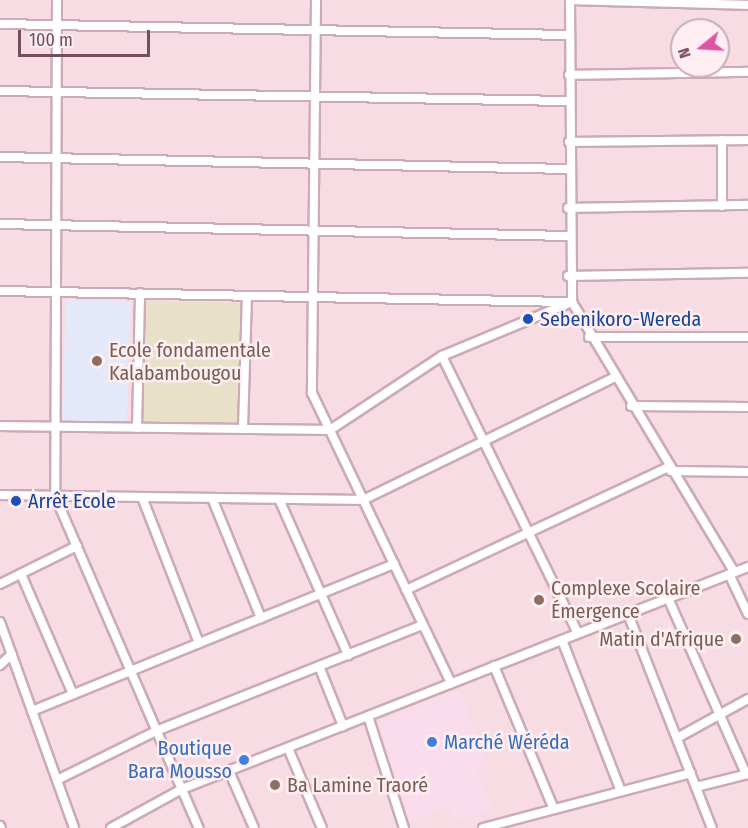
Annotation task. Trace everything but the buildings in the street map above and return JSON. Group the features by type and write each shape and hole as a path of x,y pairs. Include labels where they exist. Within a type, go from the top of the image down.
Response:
{"street":[{"path":"57,0 55,496 199,828"},
{"path":"316,0 312,393 451,683"},
{"path":"745,3 570,0 568,276 572,302 589,337 732,573 748,615"},
{"path":"0,24 569,35"},
{"path":"569,75 748,72"},
{"path":"0,91 569,101"},
{"path":"722,140 722,206"},
{"path":"569,142 748,140"},
{"path":"0,157 569,169"},
{"path":"568,208 748,205"},
{"path":"0,224 568,236"},
{"path":"568,276 748,273"},
{"path":"0,291 572,302"},
{"path":"136,428 140,293"},
{"path":"243,429 247,296"},
{"path":"0,426 330,430 442,356 572,302"},
{"path":"589,337 748,337"},
{"path":"442,356 578,634"},
{"path":"0,495 363,500 613,378"},
{"path":"631,406 748,407"},
{"path":"406,590 528,532 670,469 748,472"},
{"path":"141,497 199,643"},
{"path":"212,498 261,618"},
{"path":"279,499 348,655"},
{"path":"0,584 77,546"},
{"path":"32,711 394,564"},
{"path":"111,828 182,789 748,567"},
{"path":"21,574 73,694"},
{"path":"668,598 747,774 696,787"},
{"path":"628,614 712,828"},
{"path":"0,622 2,633 12,654 74,828"},
{"path":"57,780 156,731 423,625"},
{"path":"562,640 621,790"},
{"path":"0,665 12,654"},
{"path":"319,666 343,726"},
{"path":"494,666 553,807"},
{"path":"676,738 748,699"},
{"path":"368,716 404,828"},
{"path":"288,748 322,828"},
{"path":"229,771 254,828"},
{"path":"483,828 553,807 691,773"}],"shaded area":[{"path":"0,0 748,0 748,828 0,828"},
{"name":"Ecole fondamentale Kalabambougou","path":"66,299 131,301 127,423 62,421"},
{"path":"146,301 241,303 239,425 144,423"},
{"name":"Marché Wéréda","path":"459,690 486,761 475,766 493,810 453,820 449,807 410,821 379,723"}],"place":[{"name":"Sebenikoro-Wereda","path":"528,319"},
{"name":"Ecole fondamentale Kalabambougou","path":"97,361"},
{"name":"Arrêt Ecole","path":"16,501"},
{"name":"Complexe Scolaire Émergence","path":"539,600"},
{"name":"Matin d'Afrique","path":"736,639"},
{"name":"Marché Wéréda","path":"432,742"},
{"name":"Boutique Bara Mousso","path":"244,760"},
{"name":"Ba Lamine Traoré","path":"275,785"}]}
